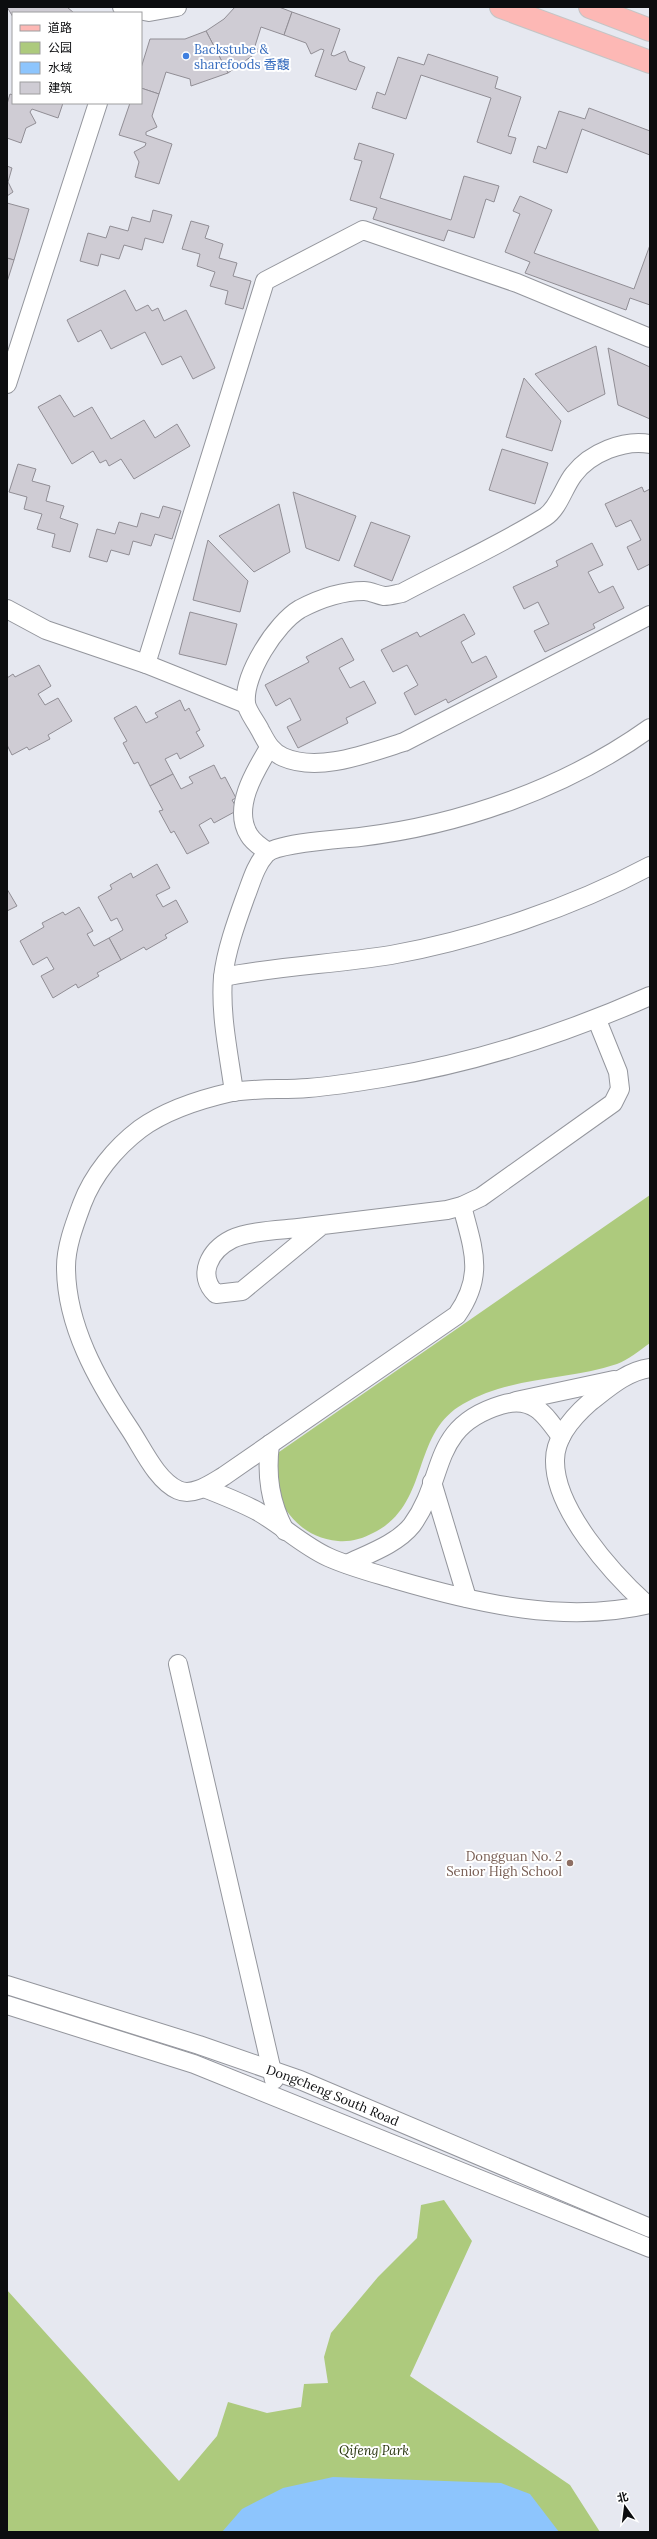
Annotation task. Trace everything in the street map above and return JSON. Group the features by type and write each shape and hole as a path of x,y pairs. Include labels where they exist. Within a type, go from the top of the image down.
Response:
{"main road":[{"path":"501,7 650,62"},
{"path":"590,7 650,30"}],"street":[{"path":"126,10 149,12 177,7"},
{"path":"7,384 98,104"},
{"path":"146,664 264,281 363,230 517,283 650,338"},
{"path":"650,444 632,442 618,446 586,461 574,473 547,516 402,593 384,596 365,590 346,592 300,609 283,622 267,642 247,692 246,704 269,748 283,757 306,762 330,762 368,753 404,742 650,615"},
{"path":"7,609 46,630 146,664 246,704"},
{"path":"234,1092 223,1015 223,977 235,926 257,866 268,852 295,844 389,833 460,817 538,790 585,768 650,728"},
{"path":"268,852 249,835 243,812 250,780 269,748"},
{"path":"223,977 272,968 391,954 449,941 576,901 650,866"},
{"path":"462,1206 476,1260 472,1285 466,1302 457,1314 204,1488 179,1492 163,1479 109,1398 84,1348 70,1306 66,1265 74,1224 89,1187 114,1153 140,1129 168,1113 234,1092 316,1087 382,1078 455,1064 527,1044 597,1020 650,996"},
{"path":"322,1225 242,1291 216,1294 208,1287 204,1276 208,1263 217,1250 233,1239 322,1225 462,1206 481,1197 613,1103 620,1089 618,1072 597,1020"},
{"path":"648,1604 618,1578 591,1545 562,1494 557,1480 554,1458 561,1437 574,1416 621,1379 640,1370 650,1368"},
{"path":"347,1564 390,1543 410,1527 421,1512 439,1460 451,1437 467,1420 486,1409 508,1402 621,1379"},
{"path":"508,1402 527,1404 541,1410 561,1437"},
{"path":"270,1444 268,1462 271,1498 286,1532"},
{"path":"432,1482 467,1598"},
{"path":"204,1488 257,1512 310,1548 347,1564 435,1591 505,1606 585,1614 617,1611 648,1604"},
{"path":"178,1664 273,2070 276,2097"},
{"name":"Dongcheng South Road","path":"7,1985 199,2044 273,2070 650,2228"},
{"name":"Dongcheng South Road","path":"7,2005 194,2064 650,2248"}],"green space":[{"path":"650,1195 650,1343 617,1364 500,1388 463,1404 446,1417 435,1433 413,1488 404,1505 391,1521 373,1533 351,1540 330,1540 308,1532 296,1522 282,1504 277,1490 276,1474 279,1452"},
{"name":"Qifeng Park","path":"444,2200 472,2241 410,2376 570,2485 600,2532 7,2532 7,2290 179,2481 217,2436 228,2402 267,2413 301,2407 304,2384 328,2383 324,2357 331,2333 378,2277 417,2238 421,2205"}],"water":[{"path":"333,2477 501,2483 530,2494 559,2532 222,2532 242,2509 283,2488"}],"building":[{"path":"7,7 67,7 73,12 12,12 12,15"},
{"path":"235,7 279,7 292,12 284,35 261,27 255,46 259,51 228,73 206,31 224,19"},
{"path":"292,12 340,29 331,55 334,56 345,51 349,61 365,67 356,90 315,76 324,50 321,49 311,54 306,43 284,35"},
{"path":"206,31 228,73 191,86 190,79 166,72 159,94 142,88 142,65 150,39 185,39"},
{"path":"428,54 498,77 495,88 521,97 508,136 516,138 511,154 477,142 491,98 421,75 406,119 372,108 377,92 385,95 398,57 424,65"},
{"path":"142,88 159,94 152,116 157,127 146,132 146,135 172,144 159,184 135,177 139,162 134,152 145,146 146,143 119,135 130,104 142,104"},
{"path":"10,94 12,95 12,104 63,104 58,118 32,109 30,112 36,123 26,128 21,143 7,138 7,104"},
{"path":"589,108 650,131 650,155 582,129 567,173 533,162 538,146 546,149 559,111 585,119"},
{"path":"359,143 394,154 380,198 451,220 464,176 499,186 494,202 486,199 474,238 448,230 444,241 373,219 377,208 350,200 362,161 354,159"},
{"path":"7,166 12,168 8,182 13,192 7,196"},
{"path":"520,196 552,210 534,253 634,289 650,245 650,305 630,298 626,310 525,273 530,262 505,252 520,214 513,211"},
{"path":"7,203 29,209 14,260 7,258"},
{"path":"153,210 172,215 163,243 145,238 142,250 124,245 119,259 101,254 98,266 80,261 88,233 106,238 110,226 128,231 132,217 150,222"},
{"path":"191,221 209,226 205,238 223,244 219,258 237,263 233,276 251,281 243,309 225,304 228,291 210,286 215,272 197,266 200,254 182,249"},
{"path":"7,258 14,260 7,282"},
{"path":"125,290 136,311 148,305 152,311 158,308 164,321 186,310 215,368 193,379 181,356 162,365 145,332 111,349 101,330 78,342 67,320"},
{"path":"596,346 605,394 568,412 535,374"},
{"path":"608,348 650,367 650,419 618,405"},
{"path":"524,378 561,421 552,451 506,437"},
{"path":"60,395 74,417 92,407 111,439 144,420 155,438 177,424 190,446 134,479 121,459 109,466 106,460 100,463 93,451 72,464 38,407"},
{"path":"502,449 548,463 535,504 489,490"},
{"path":"18,464 36,469 32,481 50,486 46,501 64,506 60,518 78,524 70,552 52,547 55,534 37,529 42,514 24,509 27,497 9,492"},
{"path":"642,487 644,492 650,489 650,564 638,570 627,547 641,540 631,520 616,527 605,504"},
{"path":"293,492 356,516 339,561 306,548"},
{"path":"279,504 290,552 254,572 219,536"},
{"path":"163,506 181,511 172,539 155,534 151,546 133,541 129,555 111,550 107,562 89,557 97,529 115,534 119,522 137,527 141,513 159,518"},
{"path":"371,522 410,536 392,581 354,566"},
{"path":"208,540 248,581 240,612 193,600"},
{"path":"592,543 603,565 588,572 599,593 613,586 624,608 593,624 595,628 545,652 534,631 549,624 538,602 524,609 513,587 558,566 556,561"},
{"path":"190,612 237,624 226,665 179,654"},
{"path":"464,614 475,634 461,642 472,663 486,656 497,677 448,703 446,699 415,715 404,693 418,685 407,665 393,672 381,650 417,632 420,637"},
{"path":"342,638 354,660 339,668 350,688 364,681 376,703 346,718 348,723 298,748 287,727 301,720 290,698 276,706 265,685 309,662 306,657"},
{"path":"39,665 51,686 38,694 45,705 58,698 72,721 48,735 50,739 29,750 27,747 12,755 7,745 7,678 13,674 15,677"},
{"path":"180,700 185,711 189,708 200,730 196,732 204,746 180,759 177,753 165,759 173,774 150,786 138,762 134,764 123,743 127,741 114,718 136,706 146,723 158,717 155,713"},
{"path":"214,765 221,779 225,777 236,798 232,800 238,810 214,823 211,818 199,825 209,843 187,854 174,831 171,833 159,811 163,810 150,786 173,774 181,789 193,783 189,777"},
{"path":"157,864 170,888 156,895 163,907 176,900 188,922 165,935 167,938 146,950 144,947 121,960 109,938 123,930 117,918 111,921 98,897 112,889 110,885 131,873 133,878"},
{"path":"7,889 17,906 7,911"},
{"path":"79,907 93,931 87,934 94,946 109,938 121,960 97,973 99,976 78,988 76,984 53,998 41,976 54,969 47,957 33,965 20,941 44,927 42,923 63,912 65,915"}],"place":[{"name":"Backstube & sharefoods 香馥","path":"186,56"},
{"name":"Dongguan No. 2 Senior High School","path":"570,1863"}]}
